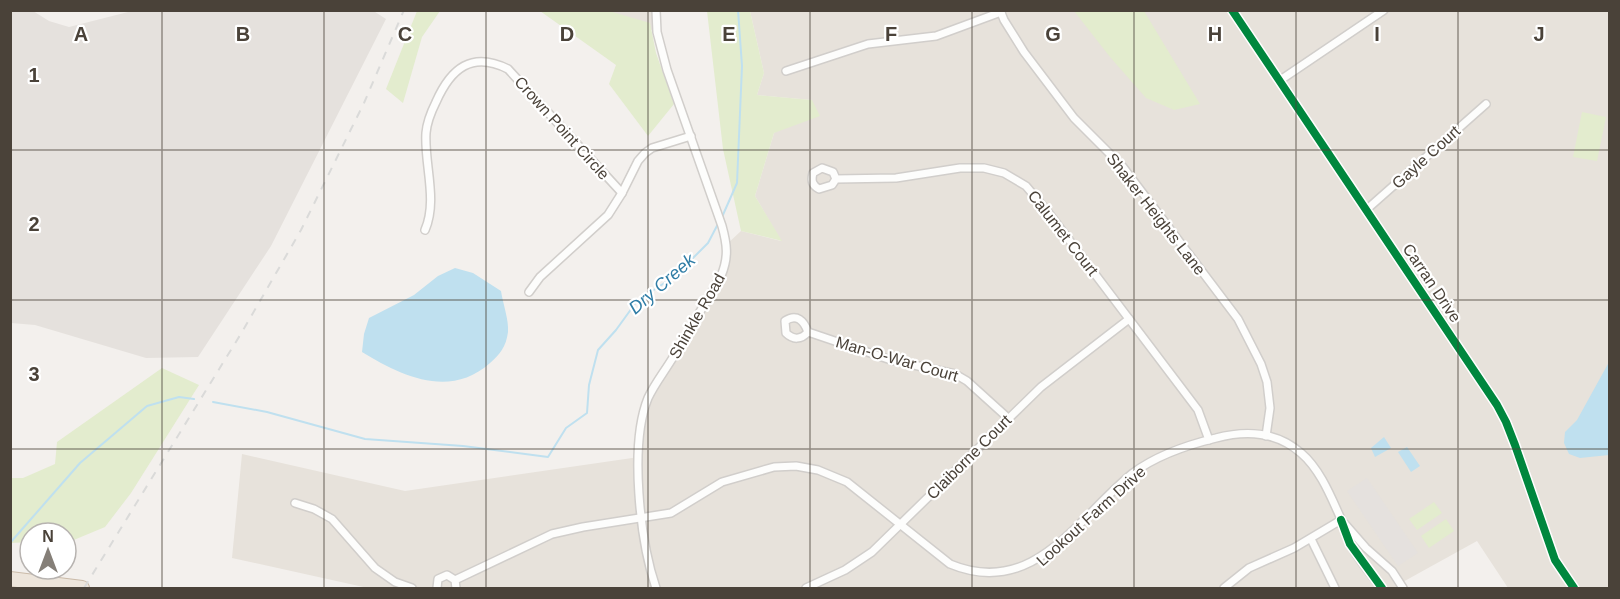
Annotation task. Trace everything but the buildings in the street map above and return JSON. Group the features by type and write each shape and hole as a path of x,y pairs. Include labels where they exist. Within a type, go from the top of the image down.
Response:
{"highway":[{"path":"10,579 82,588"}],"street":[{"name":"Shinkle Road","path":"656,10 660,46 722,226 728,255 721,276 649,398 641,424 639,441 642,517 649,568 656,588"},
{"name":"Carran Drive","path":"1232,10 1497,405 1515,445 1555,560 1574,588"},
{"path":"1280,81 1383,10"},
{"path":"786,71 868,44 936,36 1000,11"},
{"name":"Shaker Heights Lane","path":"1000,11 1024,52 1074,118 1123,167 1238,319 1261,364 1267,382 1270,408 1266,436"},
{"name":"Crown Point Circle","path":"425,230 430,213 427,125 446,80 470,63 492,62 508,69 622,193"},
{"name":"Gayle Court","path":"1366,210 1486,104"},
{"name":"Crown Point Circle","path":"529,292 547,270 608,215 645,153 652,148 690,136"},
{"name":"Calumet Court","path":"836,179 896,178 973,167 1012,176 1031,190 1198,410 1209,440"},
{"name":"Claiborne Court","path":"806,588 858,563 1041,387 1129,319"},
{"name":"Man-O-War Court","path":"808,332 891,360 955,374 967,381 1008,418"},
{"name":"Lookout Farm Drive","path":"437,588 438,579 444,575 455,580 552,534 671,513 722,482 765,469 796,466 818,470 847,482 961,571 985,578 1013,577 1033,569 1047,559 1134,473 1168,453 1239,433 1266,436 1289,444 1309,460 1317,471 1341,520 1350,544 1382,588"},
{"path":"295,503 314,509 332,519 375,568 395,582 412,588"},
{"path":"1224,588 1249,568 1311,539 1341,520"},
{"name":"Lookout Farm Drive","path":"1341,520 1360,542 1392,571 1403,588"},
{"path":"1311,539 1335,588"},
{"path":"455,580 456,588"}],"shaded area":[{"path":"372,10 386,19 271,246 198,357 146,358 35,325 11,323 11,11 33,11 49,21 69,27 132,11"},
{"path":"599,11 656,11 657,32"},
{"path":"750,11 1609,11 1609,588 1508,588 1477,541 1401,583 1403,588 368,588 232,558 242,454 405,491 639,457 649,397 721,276 727,244 741,231 781,241 755,196 774,133 812,100 757,95 764,73"},
{"path":"1367,478 1418,553 1398,566 1347,491"}],"green space":[{"path":"417,11 440,11 422,37 403,103 386,89"},
{"path":"540,11 609,11 650,23 656,53 674,104 648,136 609,84 616,65"},
{"path":"707,11 750,11 764,73 757,95 812,100 820,116 774,133 755,196 782,241 741,231 723,149"},
{"path":"1074,11 1144,11 1200,104 1174,110 1146,98"},
{"path":"1582,112 1606,117 1597,161 1573,157"},
{"path":"162,368 199,385 131,493 105,527 78,538 78,521 18,521 18,543 11,543 11,478 23,478 55,464 57,442"},
{"path":"1434,502 1442,513 1417,530 1409,519"},
{"path":"1446,519 1454,531 1429,548 1421,536"}],"water":[{"path":"455,268 473,273 501,291 508,332 502,350 490,363 475,374 459,380 442,382 409,376 362,352 369,318 414,295 438,276"},
{"path":"1609,362 1609,455 1580,458 1569,454 1564,443 1565,432 1577,420"},
{"path":"1384,437 1391,448 1375,457 1371,448"},
{"path":"1407,447 1420,466 1411,472 1398,452"}],"waterway":[{"name":"Dry Creek","path":"722,217 737,183 742,66 738,10"},
{"path":"213,402 267,412 365,439 463,446 548,457 566,428 587,413 589,385 598,350 637,301 675,276 708,243 719,222"},
{"path":"10,543 80,463 147,406 179,397 194,399"}],"railway":[{"path":"84,588 242,332 301,230 364,103 404,10"}],"cycle path":[{"path":"1232,10 1497,405 1515,445 1555,560 1574,588"},
{"path":"1341,520 1350,544 1382,588"}]}
